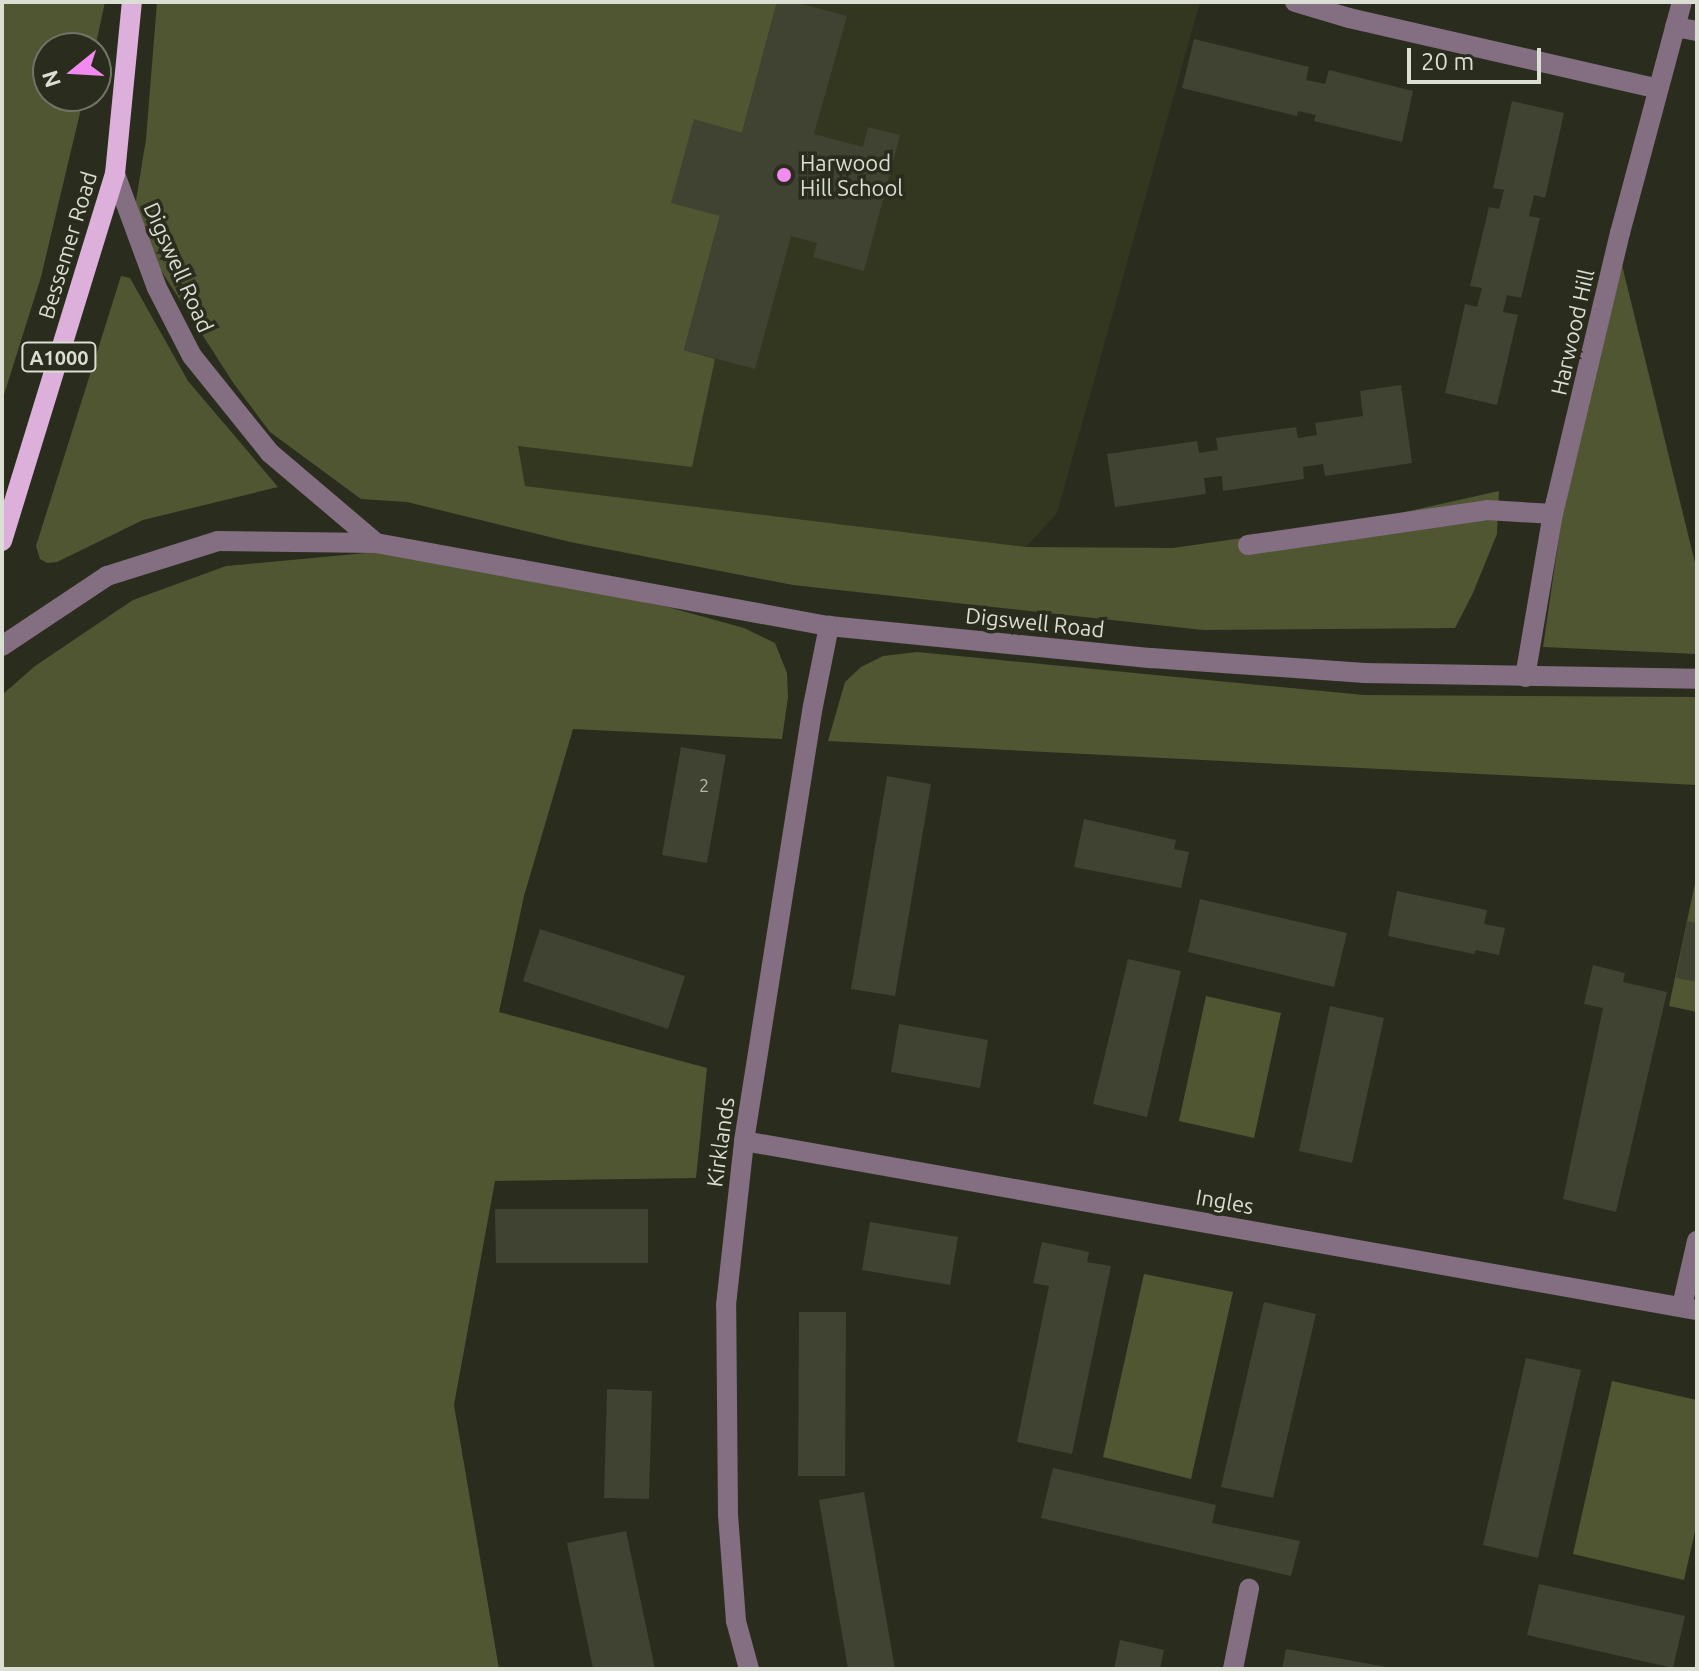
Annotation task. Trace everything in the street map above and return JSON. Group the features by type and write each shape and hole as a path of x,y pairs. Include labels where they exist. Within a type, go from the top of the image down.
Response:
{"main road":[{"name":"Bessemer Road","path":"2,541 115,174 132,2"}],"street":[{"path":"1295,2 1349,18 1658,89"},
{"name":"Harwood Hill","path":"1525,677 1553,514 1682,2"},
{"path":"1675,27 1697,31"},
{"name":"Digswell Road","path":"115,174 157,288 192,356 270,453 376,543"},
{"path":"1248,545 1487,510 1553,514"},
{"name":"Digswell Road","path":"2,646 107,576 218,541 376,543 829,626 1151,658 1364,673 1697,679"},
{"name":"Kirklands","path":"749,1669 736,1621 728,1499 726,1305 744,1141 810,721 829,626"},
{"name":"Ingles","path":"744,1141 1690,1308"},
{"path":"1690,1308 1697,1241"},
{"path":"1233,1669 1249,1589"}],"shaded area":[{"path":"2,2 105,2 98,32 32,32 32,112 80,112 41,277 2,401"},
{"path":"157,2 777,2 742,133 694,120 720,216 684,350 715,359 692,467 518,446 525,486 1026,547 1173,548 1369,520 1499,491 1497,534 1473,593 1455,628 1203,630 793,585 570,542 407,502 361,499 270,432 234,384 160,269 135,207 146,139"},
{"path":"208,2 1200,2 1057,513 1026,547 525,486"},
{"path":"1620,257 1697,571 1697,654 1543,647 1561,523"},
{"path":"121,276 130,278 188,381 278,487 143,520 57,562 47,563 40,559 36,546"},
{"path":"387,551 668,607 744,628 775,643 787,673 788,697 782,739 573,729 524,896 499,1012 707,1068 696,1178 495,1181 454,1405 499,1669 2,1669 2,695 35,666 133,600 226,566"},
{"path":"917,652 1364,695 1697,697 1697,785 828,741 845,682 861,667 883,656"},
{"path":"1697,874 1697,1012 1669,1006"},
{"path":"1206,996 1281,1013 1254,1138 1179,1121"},
{"path":"1144,1274 1233,1292 1191,1479 1103,1457"},
{"path":"1612,1381 1697,1400 1697,1522 1684,1580 1573,1554"}],"building":[{"name":"Harwood Hill School","path":"777,2 795,2 847,16 814,134 863,147 868,127 900,135 864,271 813,257 817,243 791,236 755,369 684,350 720,216 671,203 694,119 742,133"},
{"path":"1194,39 1309,67 1306,80 1325,84 1329,70 1413,91 1402,142 1314,121 1316,115 1298,111 1297,116 1182,88"},
{"path":"1512,101 1564,113 1545,198 1534,195 1529,216 1540,218 1521,298 1507,295 1503,312 1518,315 1497,405 1445,393 1465,304 1477,307 1482,288 1470,286 1489,207 1499,209 1504,190 1493,188"},
{"path":"1401,385 1412,463 1325,476 1323,464 1303,467 1304,479 1223,491 1222,476 1204,478 1206,494 1115,507 1107,454 1197,441 1199,453 1218,450 1216,438 1296,427 1298,438 1317,435 1315,423 1363,416 1360,391"},
{"path":"681,747 726,755 707,863 662,855"},
{"path":"887,776 931,784 895,996 851,989"},
{"path":"1084,819 1176,840 1174,849 1189,852 1181,888 1074,867"},
{"path":"1397,891 1487,910 1484,924 1505,928 1499,955 1476,950 1474,954 1388,936"},
{"path":"1200,899 1347,933 1334,987 1188,952"},
{"path":"1687,921 1697,923 1697,982 1676,978"},
{"path":"540,929 685,976 668,1029 523,981"},
{"path":"1128,959 1181,971 1147,1117 1093,1104"},
{"path":"1593,965 1625,973 1623,982 1667,992 1616,1212 1563,1199 1603,1008 1584,1004"},
{"path":"1330,1006 1384,1018 1352,1163 1299,1151"},
{"path":"899,1024 988,1040 980,1088 891,1072"},
{"path":"495,1209 648,1209 648,1263 496,1263"},
{"path":"870,1222 958,1237 950,1285 862,1270"},
{"path":"1042,1242 1089,1252 1087,1262 1111,1266 1072,1454 1017,1442 1049,1286 1033,1283"},
{"path":"1264,1302 1316,1314 1273,1498 1221,1487"},
{"path":"799,1312 846,1312 845,1476 798,1476"},
{"path":"1526,1358 1581,1370 1538,1558 1483,1545"},
{"path":"607,1389 652,1391 649,1499 604,1498"},
{"path":"1053,1468 1216,1505 1212,1523 1300,1541 1291,1576 1041,1518"},
{"path":"864,1492 895,1669 848,1669 819,1500"},
{"path":"626,1531 655,1669 593,1669 567,1543"},
{"path":"1539,1584 1685,1616 1673,1668 1527,1635"},
{"path":"1120,1640 1164,1650 1160,1669 1114,1669"},
{"path":"1286,1649 1387,1667 1387,1669 1282,1669"}],"place":[{"name":"Harwood Hill School","path":"784,175"}]}
